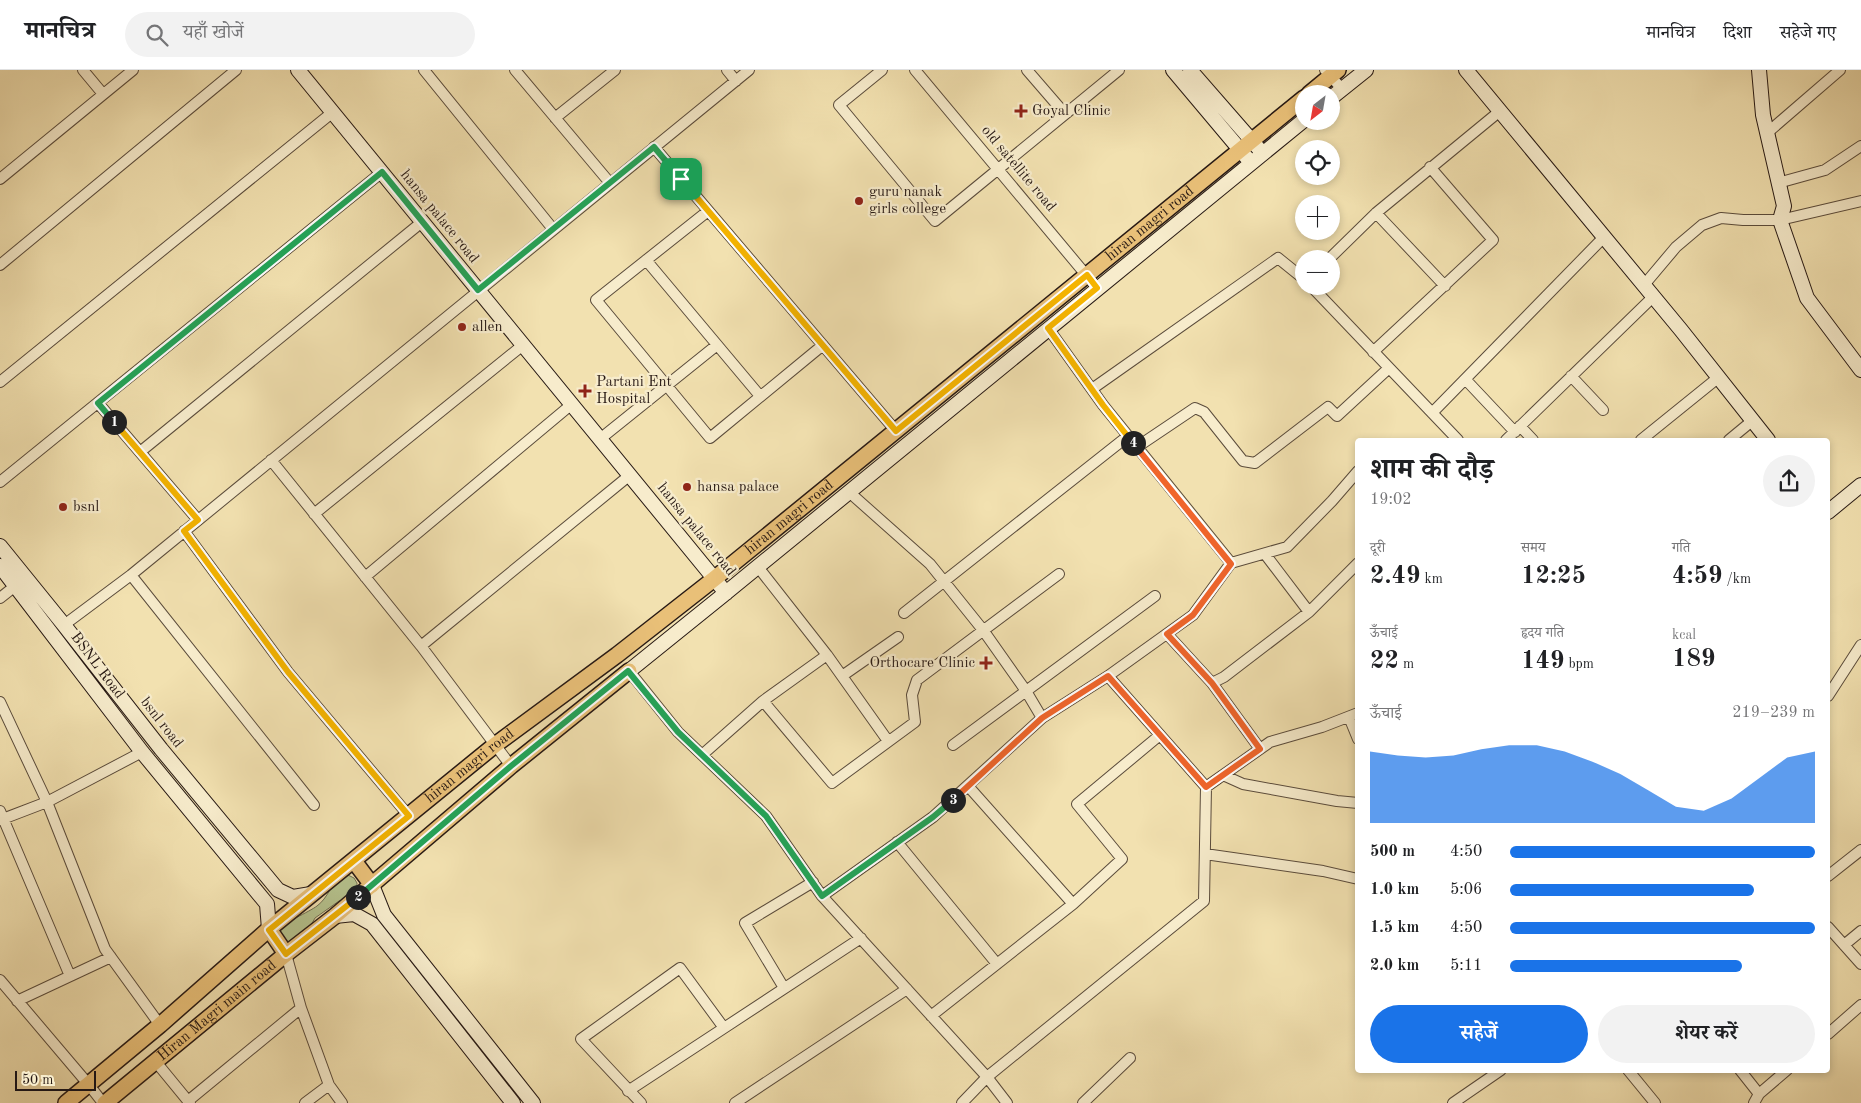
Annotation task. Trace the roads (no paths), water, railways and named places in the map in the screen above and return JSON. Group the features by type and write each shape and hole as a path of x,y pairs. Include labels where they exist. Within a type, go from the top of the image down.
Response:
{"main road":[{"path":"1318,85 1331,72"},
{"name":"hiran magri road","path":"269,930 495,745 617,655 714,579 1295,105"},
{"name":"Hiran Magri main road","path":"104,1103 335,916 511,766 628,671"},
{"path":"354,861 372,885"},
{"path":"269,930 286,954"},
{"name":"Hiran Magri main road","path":"66,1103 160,1025 269,930"}],"street":[{"path":"83,70 104,94"},
{"path":"0,179 133,70"},
{"path":"0,265 236,70"},
{"name":"hansa palace road","path":"298,70 726,593"},
{"path":"424,70 553,229"},
{"path":"515,70 610,183"},
{"path":"555,118 615,70"},
{"path":"728,70 736,81"},
{"path":"64,625 198,520 749,70"},
{"path":"882,70 839,105 935,222 1119,70"},
{"name":"old satellite road","path":"915,70 1097,288"},
{"path":"1027,70 1065,114"},
{"path":"1173,70 1246,145 1262,153"},
{"path":"1190,70 1246,145 1251,162"},
{"path":"1340,91 1366,70"},
{"path":"1466,70 1654,296 1766,438"},
{"path":"1758,70 1763,115 1784,206 1780,220 1807,298 1861,370"},
{"path":"1767,133 1840,70"},
{"path":"1331,72 1334,85"},
{"path":"1338,250 1376,213 1500,111"},
{"path":"0,382 333,112"},
{"path":"1007,1103 986,1077 822,896 766,816 678,732 628,671 850,492 1295,127"},
{"path":"1778,183 1825,170 1861,146"},
{"path":"654,147 896,431"},
{"path":"1374,352 1494,240 1430,167"},
{"path":"0,482 382,172"},
{"path":"1644,285 1676,247 1702,225 1721,218 1780,220 1861,201"},
{"path":"708,211 596,300 710,438 823,345"},
{"path":"1376,213 1445,286"},
{"path":"140,452 422,222"},
{"path":"1432,413 1604,237"},
{"path":"1092,389 1278,258 1295,272"},
{"path":"646,260 760,396"},
{"path":"1320,295 1456,438"},
{"path":"1508,438 1654,296"},
{"path":"1048,328 1128,436 1231,564"},
{"path":"314,514 523,345"},
{"path":"600,439 717,345"},
{"path":"1137,447 1195,408 1204,412 1244,461 1255,464 1328,407 1337,416 1389,368"},
{"path":"1571,376 1603,410"},
{"path":"1643,438 1719,377"},
{"path":"1466,380 1517,429 1530,438"},
{"path":"98,403 198,520"},
{"path":"365,577 572,404"},
{"path":"1731,438 1752,421"},
{"path":"904,613 1128,436"},
{"path":"271,460 421,646 511,766"},
{"path":"822,896 933,817 1042,718 1108,676 1193,615 1231,564 1287,548 1355,474"},
{"path":"421,646 630,475"},
{"path":"1830,510 1861,485"},
{"path":"850,492 930,564 982,630 1026,691 1042,718"},
{"path":"184,531 288,672 409,816"},
{"name":"bsnl road","path":"0,546 20,581 64,625 161,749 278,890 293,897 312,894"},
{"path":"1266,554 1309,612"},
{"name":"BSNL Road","path":"0,566 20,581 142,752 266,904 269,930"},
{"path":"1212,683 1224,677 1309,612 1355,566"},
{"path":"758,567 827,655 888,741"},
{"path":"131,574 314,805"},
{"path":"763,701 832,783 915,722 912,695 918,680 982,630 1060,574"},
{"path":"0,598 20,581"},
{"path":"953,745 1155,596"},
{"path":"1167,634 1212,683 1260,749"},
{"path":"842,676 898,637"},
{"path":"1830,693 1861,645"},
{"path":"702,755 763,701 827,655"},
{"path":"962,1103 986,1077 1204,901 1206,787 1108,676"},
{"path":"0,702 47,802 105,949 160,1025"},
{"path":"1206,787 1270,742 1353,715"},
{"path":"931,1016 1073,904 1122,859 1077,804 1160,735"},
{"path":"70,976 1,817 47,802 142,752"},
{"path":"1223,775 1243,784 1355,803"},
{"path":"968,786 1073,904"},
{"path":"897,842 998,964"},
{"path":"1830,874 1861,850"},
{"path":"1205,854 1323,871 1355,878"},
{"path":"784,988 745,923 812,882"},
{"path":"372,885 384,915 533,1103"},
{"path":"335,916 354,914 372,924 513,1103"},
{"path":"1830,929 1861,964"},
{"path":"1844,945 1861,931"},
{"path":"628,1092 860,938"},
{"path":"286,954 301,1008 330,1085 342,1103"},
{"path":"18,1001 111,957"},
{"path":"640,1103 628,1092 582,1039 680,968 724,1028"},
{"path":"0,980 104,1103"},
{"path":"735,1103 907,989"},
{"path":"1830,1032 1861,1005"},
{"path":"156,1062 189,1102 301,1008"},
{"path":"1083,1103 1130,1058"},
{"path":"1453,1103 1497,1073"},
{"path":"1631,1073 1656,1103"},
{"path":"1742,1073 1757,1098 1783,1073"},
{"path":"305,1103 330,1085"}],"place":[{"name":"Goyal Clinic","path":"1021,111"},
{"name":"guru nanak girls college","path":"859,201"},
{"name":"allen","path":"462,327"},
{"name":"Partani Ent Hospital","path":"585,391"},
{"name":"hansa palace","path":"687,487"},
{"name":"bsnl","path":"63,507"},
{"name":"Orthocare Clinic","path":"986,663"}]}
